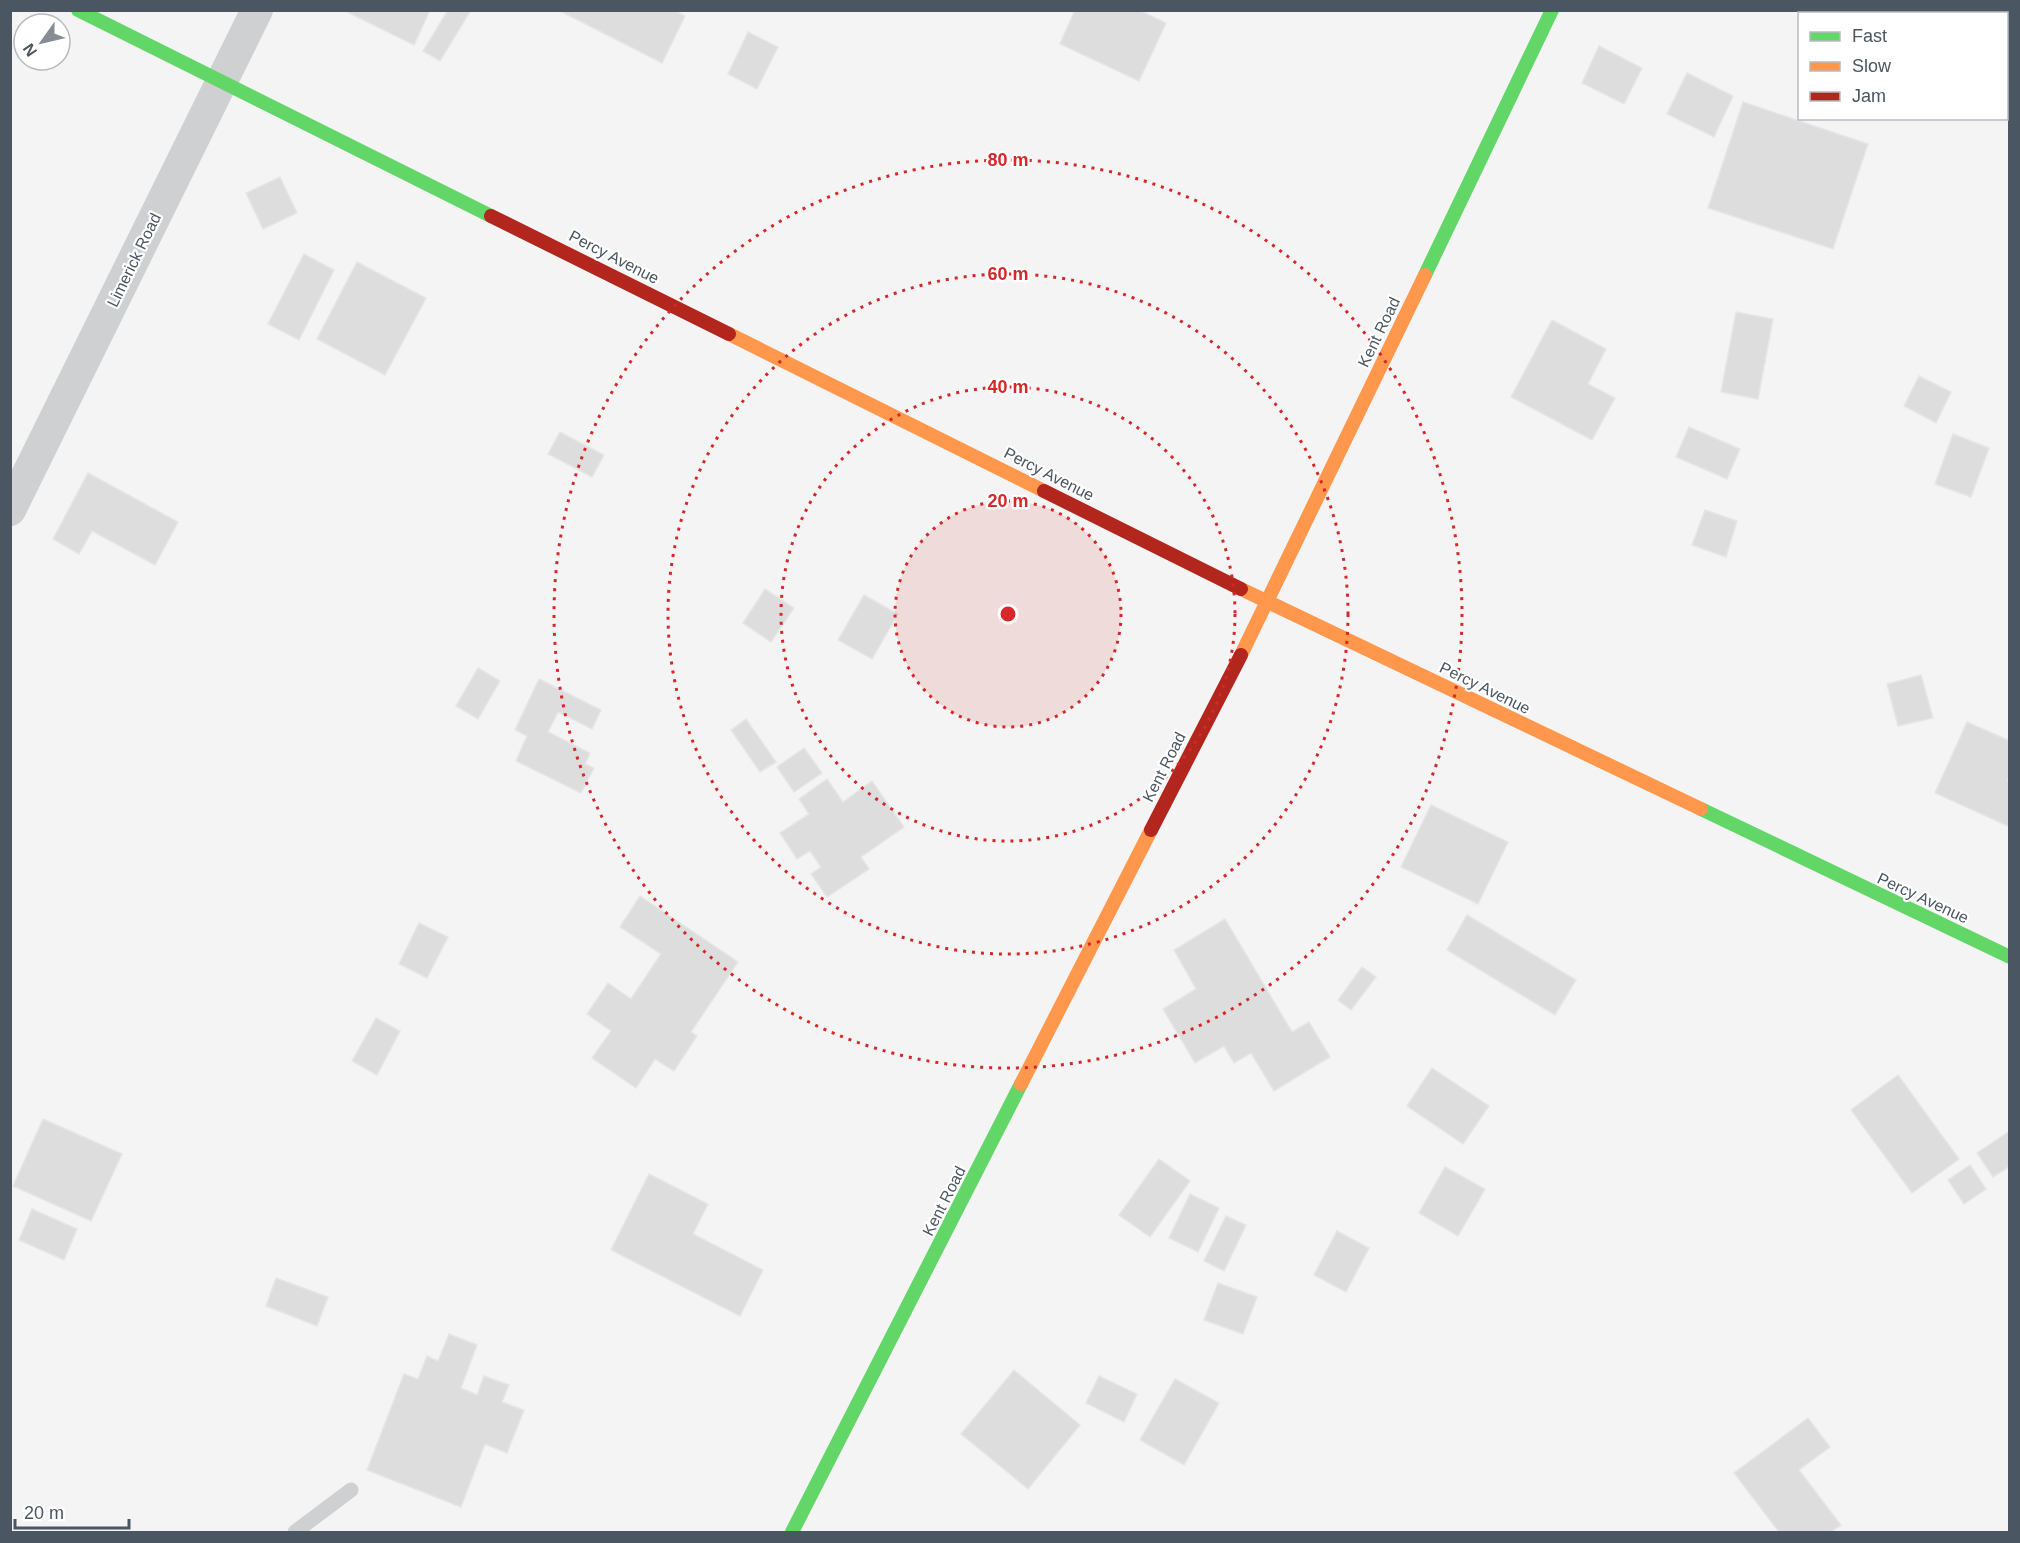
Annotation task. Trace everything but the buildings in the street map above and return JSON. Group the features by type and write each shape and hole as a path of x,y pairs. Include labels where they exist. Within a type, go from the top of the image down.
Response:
{"street":[{"name":"Percy Avenue","path":"78,10 1268,602 2010,957"},
{"name":"Limerick Road","path":"10,510 257,10"},
{"name":"Kent Road","path":"792,1533 1268,602 1552,10"}],"lane":[{"path":"295,1533 351,1490"}],"traffic: fast":[{"path":"78,10 491,216"},
{"path":"1425,275 1552,10"},
{"path":"1701,809 2010,957"},
{"path":"792,1532 1021,1084"}],"traffic: slow":[{"path":"1241,655 1425,275"},
{"path":"729,334 1044,491"},
{"path":"1241,589 1701,809"},
{"path":"1021,1084 1151,830"}],"traffic: jam":[{"path":"491,216 729,334"},
{"path":"1044,491 1241,589"},
{"path":"1151,830 1241,655"}]}
